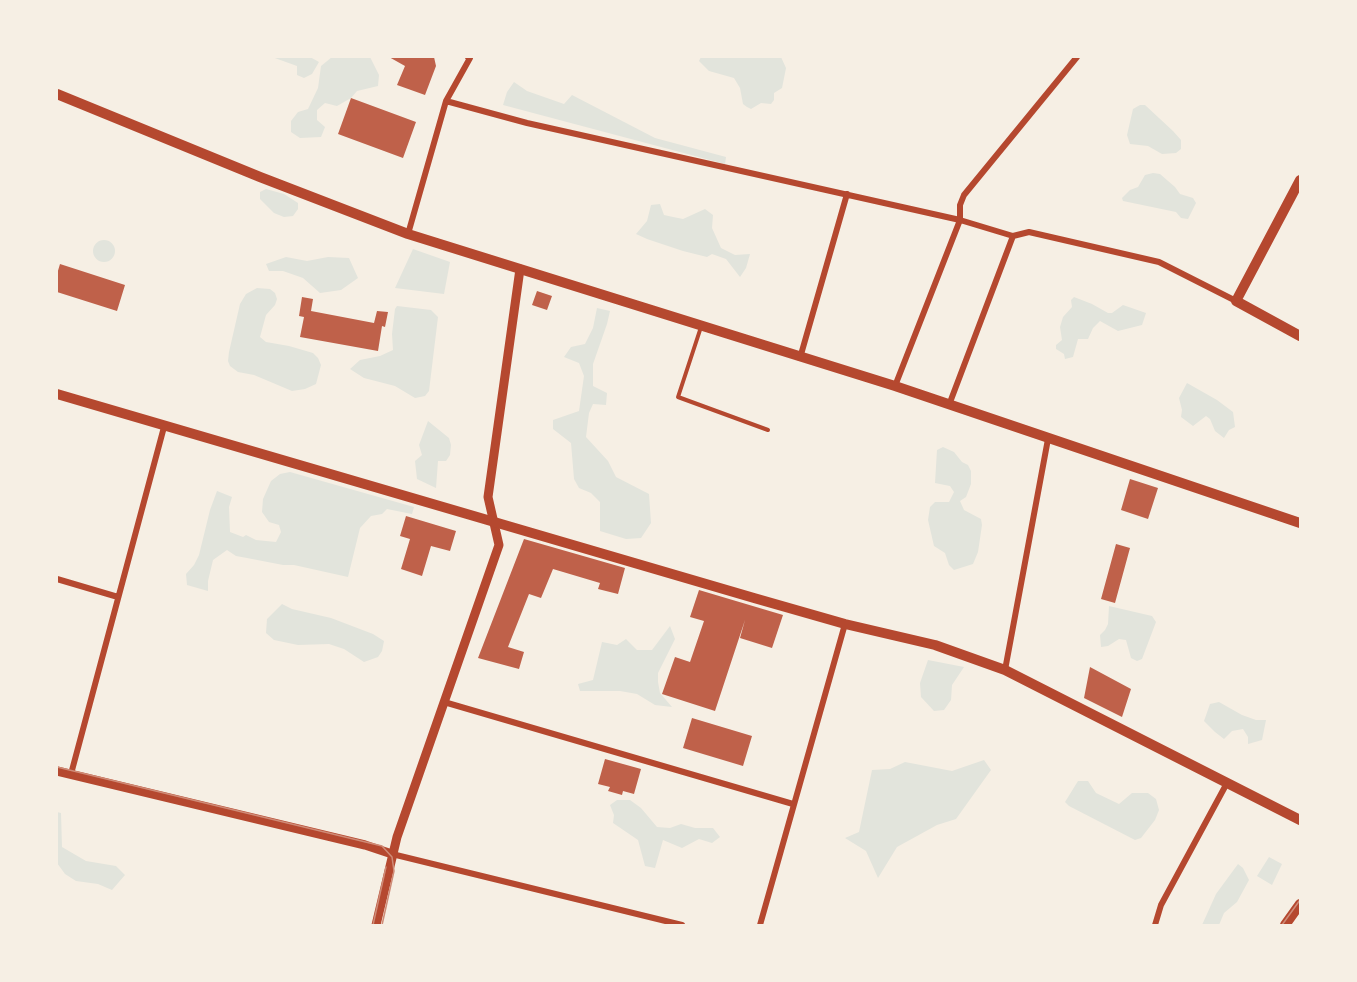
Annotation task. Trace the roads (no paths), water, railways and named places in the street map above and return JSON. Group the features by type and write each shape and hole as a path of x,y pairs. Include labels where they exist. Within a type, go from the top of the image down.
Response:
{"main road":[{"path":"57,94 260,177 408,234 895,386 1300,523"},
{"path":"1300,180 1236,301 1300,336"},
{"path":"57,394 845,624 935,645 1005,670 1300,820"},
{"path":"1285,925 1300,904"}],"street":[{"path":"408,234 446,101 470,57"},
{"path":"895,386 960,220 960,205 964,195 1077,57"},
{"path":"446,101 501,117 960,220 1013,236 1029,232 1159,262 1236,301"},
{"path":"800,358 847,194"},
{"path":"949,405 1013,236"},
{"path":"376,925 397,837 499,545 488,497 520,269"},
{"path":"71,774 164,427"},
{"path":"1005,670 1048,439"},
{"path":"57,579 118,597"},
{"path":"760,925 845,624"},
{"path":"444,702 793,804"},
{"path":"57,771 364,844 392,854 682,925"},
{"path":"1155,925 1161,905 1227,783"}],"lane":[{"path":"701,327 678,397 768,430"}],"tram line":[{"path":"57,767 382,846 392,857 394,871 382,925"},
{"path":"373,925 386,867"},
{"path":"1282,925 1300,900"}]}
